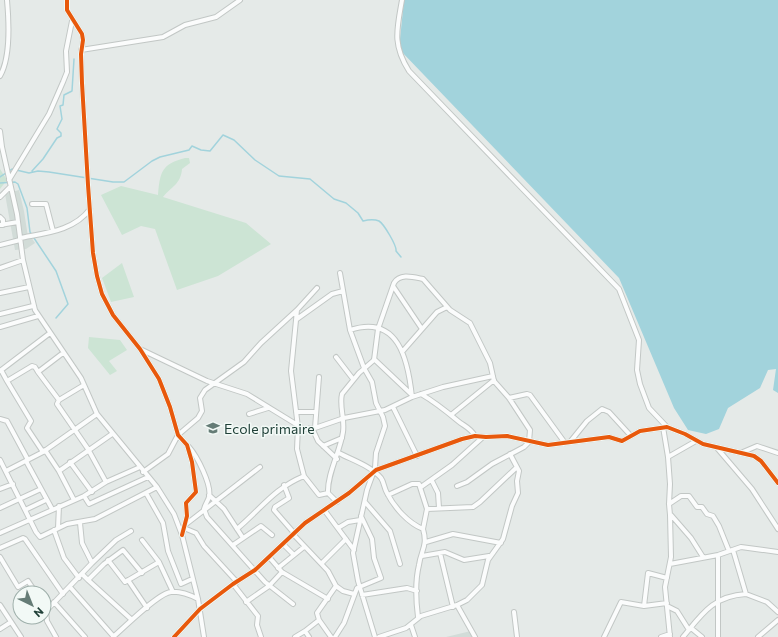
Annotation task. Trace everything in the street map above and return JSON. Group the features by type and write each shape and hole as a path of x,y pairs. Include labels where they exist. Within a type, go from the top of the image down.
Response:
{"street":[{"path":"0,76 5,63 8,22 7,0"},
{"path":"67,0 67,10 72,21 82,34 81,50 87,172 93,253 102,294 113,315 140,349 159,379 170,407 178,435 187,445 201,467 209,495 217,501 243,538"},
{"path":"81,50 163,37 185,25 216,17 240,0"},
{"path":"402,0 397,47 402,61 409,71 619,288 639,340 637,370 640,384 650,408 665,427 670,484 670,564 665,587 670,636 661,637"},
{"path":"9,180 48,114 67,72 66,51 72,21"},
{"path":"0,131 18,222 23,260 33,306 38,316 84,385 97,414 143,472 157,487 174,514 182,535 198,599 204,637"},
{"path":"0,197 10,187"},
{"path":"32,204 46,204 53,231"},
{"path":"0,245 53,231 78,222 90,208"},
{"path":"0,217 3,220 2,225 18,222"},
{"path":"0,268 23,260"},
{"path":"340,273 350,330 364,368 372,382 375,401 384,421 385,430 376,453 374,471 354,550 359,586 375,637"},
{"path":"337,502 328,493 329,477 337,459 342,438 344,418 342,394 353,379 374,359 379,327 393,286 399,277 422,279 447,307 470,323 490,363 493,378 530,428 529,442 524,447 492,464 467,482 457,486"},
{"path":"393,286 422,329"},
{"path":"0,293 29,287"},
{"path":"143,472 168,454 178,435 201,414 202,394 215,382 239,367 261,343 297,310 317,288"},
{"path":"297,319 332,294 343,291"},
{"path":"0,314 33,306"},
{"path":"402,352 437,312 447,307"},
{"path":"297,310 291,371 298,427 297,448 304,476 319,495 328,493"},
{"path":"0,328 38,316"},
{"path":"350,330 365,326 379,327 392,335 402,352 412,395"},
{"path":"50,333 0,370 10,389 31,421 27,428 59,471 74,500"},
{"path":"140,349 157,355 202,378 248,394 268,408 283,415 298,427 304,429 314,428 344,418 393,407 412,395 421,394 462,382 493,378"},
{"path":"38,372 63,353"},
{"path":"336,357 353,379"},
{"path":"374,359 412,395"},
{"path":"7,381 32,366 35,367 59,400"},
{"path":"319,377 314,428 316,438 337,459"},
{"path":"451,415 493,378"},
{"path":"84,385 59,400 57,403 58,408 88,449 106,482"},
{"path":"421,394 440,405 471,430 475,436"},
{"path":"509,398 527,394 530,395 567,442"},
{"path":"393,407 417,456"},
{"path":"249,414 268,408"},
{"path":"567,442 587,421 602,409 609,412 631,436"},
{"path":"296,412 315,412"},
{"path":"6,471 44,451 97,414"},
{"path":"0,419 7,420 46,500 52,509"},
{"path":"174,637 200,609 255,570 305,523 337,502 374,471 449,443 475,436 513,437 529,442 548,445 609,437 623,441 640,431 665,427 686,434 696,441 717,448 743,452 759,460 778,483"},
{"path":"59,471 88,449 112,434"},
{"path":"421,488 432,481 483,437"},
{"path":"323,446 342,438"},
{"path":"668,457 696,441"},
{"path":"182,535 187,516 186,503 195,495 196,489 192,462 187,445"},
{"path":"743,452 757,446 778,453"},
{"path":"717,448 752,489 778,529"},
{"path":"339,453 374,471 382,479 388,495 409,520 423,529"},
{"path":"379,637 411,625 418,617 455,606 467,600 482,585 489,556 501,543 518,493 516,481 519,471 510,454"},
{"path":"0,460 13,484 29,520 40,537 67,524 80,523 95,519 157,487"},
{"path":"70,462 92,492"},
{"path":"0,533 84,496 106,482 140,467"},
{"path":"184,527 260,467"},
{"path":"427,509 466,508 477,505 517,467"},
{"path":"237,529 254,514 265,500 284,485 304,476"},
{"path":"84,496 89,504 148,477"},
{"path":"432,481 438,493 439,508"},
{"path":"388,495 416,482 421,488 427,509 423,529 426,542 419,564 417,591 418,617"},
{"path":"0,489 13,484"},
{"path":"284,485 288,498 275,507 274,510 304,547 322,563 334,578 336,586 343,591 354,594"},
{"path":"0,508 41,489"},
{"path":"146,493 163,523 168,551 181,584 192,579"},
{"path":"209,495 204,505 204,512 210,522 233,545 269,586 293,604"},
{"path":"669,504 680,496 689,496 697,507 702,507 707,514 713,516 720,526 731,550 746,594"},
{"path":"25,510 46,500"},
{"path":"365,502 390,531 400,564"},
{"path":"59,506 56,529 64,558 80,576 88,580 132,620"},
{"path":"325,511 354,550"},
{"path":"670,515 690,538 703,558"},
{"path":"338,528 348,522 361,518"},
{"path":"335,637 344,623 354,594 359,586 379,579 381,576 374,558 372,538 361,518"},
{"path":"80,523 82,543 92,563"},
{"path":"233,545 261,526 272,535"},
{"path":"184,527 196,533 204,546 235,583 246,602 258,616 257,625 261,637"},
{"path":"85,637 54,602 116,540 131,531"},
{"path":"426,542 453,534 501,543"},
{"path":"0,548 23,538 25,539 63,594"},
{"path":"322,563 346,539"},
{"path":"142,540 159,562 173,592"},
{"path":"283,544 294,555"},
{"path":"278,568 304,547"},
{"path":"670,564 718,555 731,550 746,547 778,552"},
{"path":"88,580 108,560 123,550 142,573"},
{"path":"422,556 447,552 464,560 489,556"},
{"path":"440,553 455,606 475,637"},
{"path":"718,555 718,637"},
{"path":"0,557 17,585"},
{"path":"269,557 282,572 328,599"},
{"path":"108,560 124,581 142,573 159,562"},
{"path":"246,602 269,586 282,572"},
{"path":"644,606 648,573 667,578"},
{"path":"128,580 146,608"},
{"path":"21,585 28,581 31,585"},
{"path":"331,637 319,620 317,613 336,586"},
{"path":"70,587 114,637 146,608 167,593 173,592 198,599"},
{"path":"362,595 407,588 417,591"},
{"path":"683,637 709,606 736,595 746,594 767,602 778,612"},
{"path":"604,637 621,602 644,606 667,604 677,611 690,629 702,637"},
{"path":"0,605 21,637"},
{"path":"514,612 517,637"},
{"path":"295,637 319,620"},
{"path":"758,637 778,620"},
{"path":"0,629 11,622"},
{"path":"49,625 56,637"},
{"path":"411,625 415,637"},
{"path":"305,631 309,637"}],"shaded area":[{"path":"19,190 28,237 31,237 35,243 26,249 15,250 5,194"},
{"path":"471,631 476,637 446,637"}],"green space":[{"path":"189,158 190,163 182,169 178,182 163,197 246,223 271,244 218,276 177,290 155,229 141,226 122,235 101,195 121,186 158,195 163,170 171,163"},
{"path":"0,169 7,180 0,189"},
{"path":"122,263 134,297 111,302 102,278"},
{"path":"89,337 120,340 127,350 109,361 117,371 110,375 88,348"}],"water":[{"path":"404,0 778,0 778,393 773,390 776,369 768,370 760,388 728,408 719,429 706,434 688,430 674,408 619,278 399,49"}],"waterway":[{"path":"32,171 43,159 57,138 61,136 61,133 57,129 62,119 60,106 63,105 64,95 72,91 74,59"},
{"path":"0,177 12,169 29,173 38,171 49,172 113,182 124,182 152,161 160,157 189,150 192,146 201,150 210,151 223,135 234,140 255,160 279,176 310,179 334,199 346,203 358,213 363,221 379,221 390,235 396,251 401,257"},
{"path":"0,183 15,182 18,184 27,208 30,232 56,271 68,304 56,318"}],"cycle path":[{"path":"67,0 67,10 82,34 83,40 81,54 88,185 93,253 97,276 102,294 113,315 140,349 159,379 170,407 178,435 187,445 192,462 196,492 186,503 187,516 182,535"},
{"path":"174,637 200,609 233,584 255,570 305,523 349,493 376,470 462,439 475,436 507,436 548,445 609,437 622,441 640,431 667,427 685,434 703,444 754,456 761,461 778,483"}],"place":[{"name":"Ecole primaire","path":"213,428"}]}
